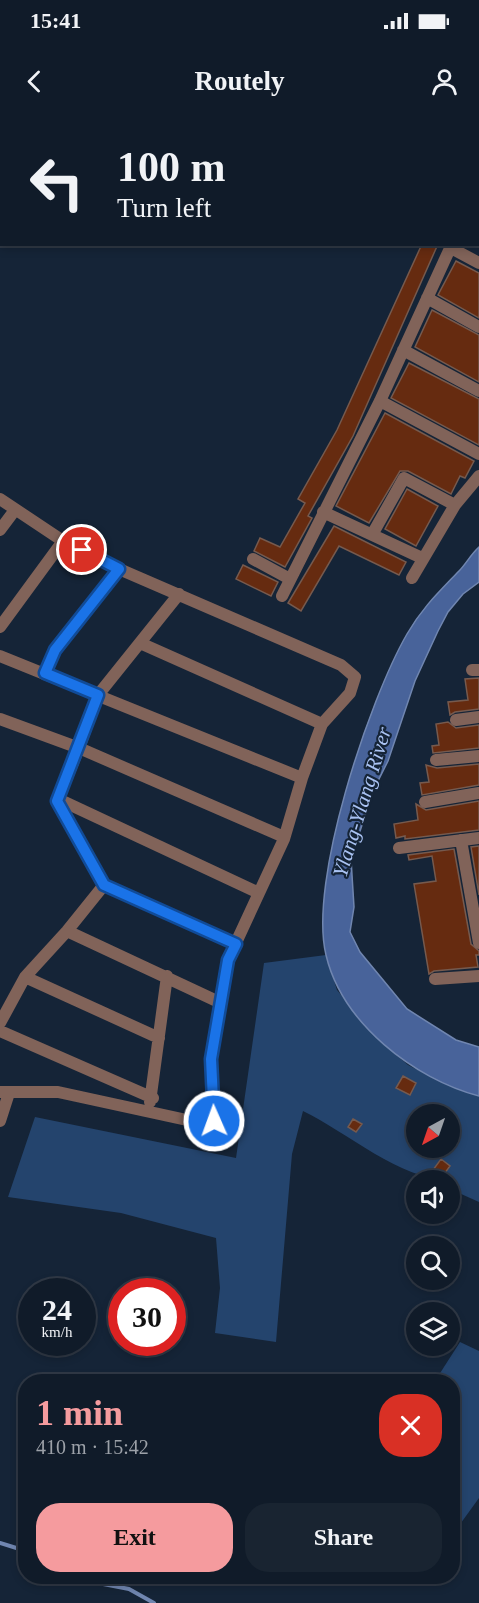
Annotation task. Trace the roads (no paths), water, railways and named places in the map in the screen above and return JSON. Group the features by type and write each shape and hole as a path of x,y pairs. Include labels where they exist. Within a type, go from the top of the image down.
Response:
{"street":[{"path":"282,596 380,401 451,246 479,263"},
{"path":"427,298 479,327"},
{"path":"403,350 479,391"},
{"path":"380,401 479,454"},
{"path":"412,578 455,506 479,476"},
{"path":"373,533 404,478 455,506"},
{"path":"0,499 63,541 119,569 341,665 355,677 350,693 322,724 284,837 228,960 211,1059 214,1121 196,1122 58,1092 5,1093 0,1121"},
{"path":"0,530 15,510"},
{"path":"323,512 373,533 422,558"},
{"path":"0,627 63,541"},
{"path":"253,559 290,579"},
{"path":"45,673 55,650 119,569"},
{"path":"178,594 98,695 57,801 104,885 236,944"},
{"path":"140,643 322,724"},
{"path":"0,656 302,778"},
{"path":"456,720 479,717"},
{"path":"0,719 79,748 284,837"},
{"path":"436,760 479,756"},
{"path":"425,802 479,794"},
{"path":"58,799 259,893"},
{"path":"399,848 479,838"},
{"path":"461,840 479,943"},
{"path":"0,1023 25,977 67,931 104,885"},
{"path":"67,931 221,1003"},
{"path":"146,1112 153,1098 167,976"},
{"path":"435,979 479,976"},
{"path":"25,977 159,1038"},
{"path":"0,1031 153,1098"}],"water":[{"name":"Ylang-Ylang River","path":"479,547 479,582 463,594 448,612 438,631 415,681 388,761 373,791 351,859 354,907 350,932 360,952 407,1009 456,1040 479,1047 479,1096 454,1088 406,1062 364,1025 335,980 326,955 323,923 326,883 334,839 360,745 376,702 392,664 418,616"}],"waterway":[{"path":"0,1543 18,1549"},
{"path":"103,1584 129,1589 154,1603"}]}
